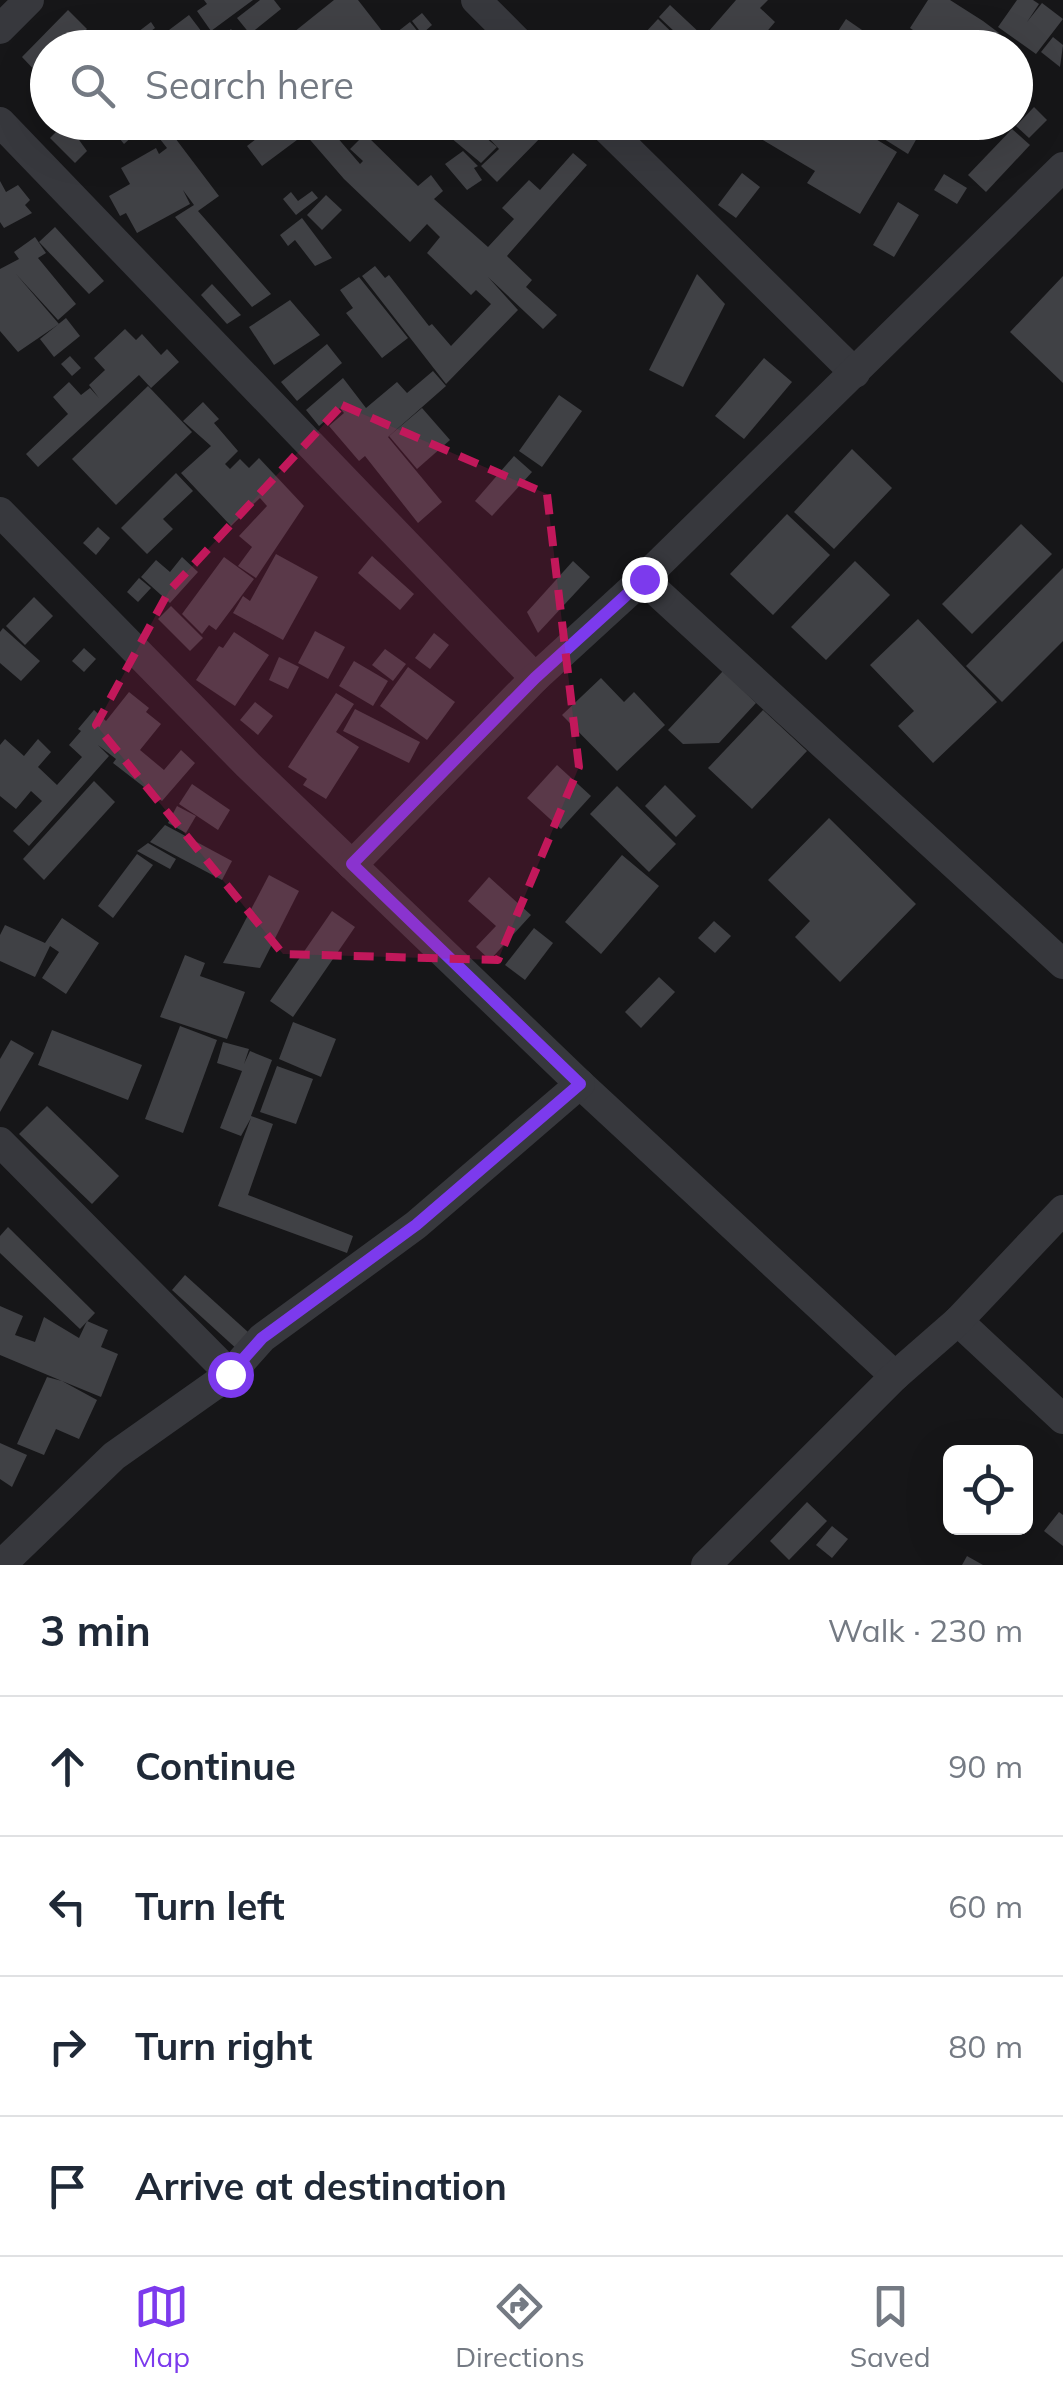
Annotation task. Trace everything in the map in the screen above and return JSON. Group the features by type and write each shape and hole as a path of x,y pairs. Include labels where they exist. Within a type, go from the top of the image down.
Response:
{"street":[{"path":"0,29 29,0"},
{"path":"476,0 506,30"},
{"path":"0,122 535,678"},
{"path":"618,140 855,374"},
{"path":"352,864 535,678 644,579 1063,167"},
{"path":"0,512 248,765 580,1084 895,1376"},
{"path":"644,579 1063,964"},
{"path":"0,1565 114,1456 230,1374 262,1338 416,1225 580,1084"},
{"path":"0,1142 230,1374"},
{"path":"706,1565 895,1376 958,1321 1063,1210"},
{"path":"958,1321 1063,1419"}],"highlighted area":[{"path":"342,405 547,494 579,767 498,960 283,954 96,725 169,591"}],"building":[{"path":"204,0 253,0 212,30 197,11 207,4"},
{"path":"260,0 274,0 281,9 255,30 247,30 237,18"},
{"path":"334,0 358,0 381,30 296,30"},
{"path":"736,0 768,0 760,8 775,22 768,30 710,30"},
{"path":"928,0 950,0 995,30 913,30 910,28"},
{"path":"1017,0 1039,4 1027,22 1042,3 1063,19 1036,54 1033,30 998,27"},
{"path":"670,5 697,30 673,30 659,17"},
{"path":"68,10 87,29 86,30 48,30"},
{"path":"422,13 432,25 419,30 412,21"},
{"path":"189,15 200,30 169,30"},
{"path":"658,19 669,30 648,30"},
{"path":"846,19 862,30 839,30"},
{"path":"410,22 417,30 400,30"},
{"path":"1053,37 1063,45 1060,67 1041,52"},
{"path":"30,49 30,65 22,57"},
{"path":"1033,108 1047,120 1033,134"},
{"path":"52,140 79,140 87,151 75,163"},
{"path":"161,140 177,140 219,196 198,211 271,294 252,307 175,217 194,205 183,190 190,204 137,233 126,213 120,216 109,196 130,184 121,168 156,148 159,154 167,148"},
{"path":"255,140 297,140 262,166 247,146"},
{"path":"310,140 339,140 360,164 363,161 350,149 359,140 371,140 418,186 431,175 443,191 434,199 488,247 514,219 502,208 529,180 540,190 573,153 587,165 507,256 532,280 526,287 557,315 543,329 488,277 518,310 446,384 362,276 375,266 385,278 389,275 429,326 432,324 451,346 491,304 476,290 471,295 427,253 440,237 427,224 410,242 344,179"},
{"path":"454,140 489,140 497,147 481,163"},
{"path":"491,140 538,140 497,182 481,166 499,149"},
{"path":"763,140 877,140 897,152 860,214 807,183 815,171"},
{"path":"886,140 916,140 908,154"},
{"path":"1001,140 1024,140 1030,145 986,192 968,175"},
{"path":"463,151 478,166 474,168 482,180 467,190 445,164"},
{"path":"742,173 760,187 736,218 718,205"},
{"path":"944,174 967,188 957,204 934,190"},
{"path":"0,181 6,192 18,185 30,200 25,205 32,213 4,228 0,222"},
{"path":"312,191 318,198 296,215 283,199 291,192 298,201"},
{"path":"326,195 342,210 322,230 307,215"},
{"path":"898,202 919,215 894,257 873,245"},
{"path":"302,218 332,258 315,266 295,240 288,246 280,235"},
{"path":"55,227 104,281 89,294 39,242"},
{"path":"35,237 46,253 38,258 76,304 58,320 16,274 59,324 18,352 0,331 0,269 19,259 14,252"},
{"path":"697,274 725,304 683,387 649,370"},
{"path":"1063,276 1063,383 1010,332"},
{"path":"359,277 408,338 382,358 346,313 353,308 340,290"},
{"path":"212,284 241,315 227,324 201,295"},
{"path":"290,300 320,335 274,365 249,327"},
{"path":"66,318 80,336 54,357 40,339"},
{"path":"125,329 136,340 142,334 161,355 167,349 179,362 151,388 139,375 38,467 26,454 68,414 53,397 69,382 81,395 90,388 99,398 89,385 105,370 94,358"},
{"path":"327,344 342,363 297,401 281,382"},
{"path":"70,356 81,368 72,376 61,364"},
{"path":"764,358 792,382 744,439 715,416"},
{"path":"433,371 446,386 388,437 442,502 418,523 365,456 359,461 329,426 344,413 340,408 319,426 306,410 343,378 366,408 397,382 407,393"},
{"path":"148,386 192,432 116,505 72,459"},
{"path":"559,395 582,411 542,467 519,451"},
{"path":"203,402 219,419 214,423 238,451 225,464 230,469 240,459 249,468 259,458 304,506 256,578 238,566 252,547 239,536 267,506 260,498 231,526 181,473 211,446 183,421"},
{"path":"422,408 450,440 417,469 389,436"},
{"path":"852,449 892,488 834,549 794,512"},
{"path":"514,456 532,472 492,516 475,501"},
{"path":"176,473 193,491 163,519 173,529 147,554 121,528"},
{"path":"787,514 830,555 773,615 730,574"},
{"path":"1021,524 1052,554 972,634 942,604"},
{"path":"98,527 110,538 96,555 83,543"},
{"path":"276,554 318,577 283,640 233,613 243,596 250,601"},
{"path":"372,556 414,594 400,610 358,573"},
{"path":"182,557 198,572 170,603 141,577 156,560 170,572"},
{"path":"224,557 254,579 216,630 209,625 202,634 182,614"},
{"path":"573,561 590,577 538,633 527,612"},
{"path":"855,561 890,595 826,660 791,627"},
{"path":"1063,568 1063,641 1002,702 966,666"},
{"path":"139,578 151,588 138,602 127,592"},
{"path":"34,597 53,616 25,645 6,626"},
{"path":"171,606 203,638 190,651 158,619"},
{"path":"918,619 997,702 933,763 898,726 914,711 870,665"},
{"path":"3,628 40,661 21,681 0,663"},
{"path":"315,631 345,647 328,679 298,663"},
{"path":"234,632 269,655 235,706 196,680 219,646 223,648"},
{"path":"434,633 449,645 430,669 415,658"},
{"path":"84,648 96,659 84,672 72,661"},
{"path":"385,649 406,664 393,681 372,665"},
{"path":"279,657 299,667 288,689 269,680"},
{"path":"354,661 388,681 373,706 339,686"},
{"path":"408,667 455,702 427,740 380,706"},
{"path":"723,671 756,703 719,743 683,744 668,730"},
{"path":"601,678 624,702 634,692 665,725 617,771 562,715"},
{"path":"129,692 161,724 140,750 164,770 181,750 195,763 162,801 113,763 116,759 98,745 109,756 29,846 13,831 42,801 31,791 16,809 0,796 0,745 5,739 24,756 38,739 51,752 38,767 57,785 82,757 69,745 81,731 78,729 94,710 106,721"},
{"path":"336,693 354,704 336,732 359,747 326,799 303,785 307,779 288,767"},
{"path":"255,702 273,716 258,735 240,720"},
{"path":"355,709 420,742 409,763 343,731"},
{"path":"763,710 807,751 752,809 708,768"},
{"path":"557,765 591,796 561,829 527,798"},
{"path":"94,781 115,802 44,880 23,859"},
{"path":"192,784 230,810 218,830 179,804"},
{"path":"665,785 696,816 676,837 645,806"},
{"path":"617,786 676,844 649,872 590,814"},
{"path":"177,806 196,816 186,833 168,823"},
{"path":"829,818 916,904 840,982 795,937 810,921 768,880"},
{"path":"165,825 232,861 222,880 150,842"},
{"path":"148,843 176,859 170,869 137,851"},
{"path":"137,854 153,865 113,918 98,906"},
{"path":"622,855 659,886 601,954 565,922"},
{"path":"269,875 299,891 260,968 223,963"},
{"path":"489,877 531,915 490,960 476,947 496,926 468,901"},
{"path":"332,911 355,927 293,1017 270,1001"},
{"path":"62,918 99,943 66,994 42,978 59,952 50,946 35,977 0,961 0,935 5,925 45,943"},
{"path":"714,921 731,936 715,953 698,938"},
{"path":"534,928 553,943 525,980 505,965"},
{"path":"185,955 205,963 200,976 245,992 227,1039 160,1017"},
{"path":"659,977 675,992 641,1028 625,1012"},
{"path":"293,1022 336,1039 321,1077 279,1059"},
{"path":"180,1026 217,1040 183,1133 145,1119"},
{"path":"52,1030 142,1065 128,1100 38,1065"},
{"path":"11,1040 34,1053 0,1112 0,1059"},
{"path":"223,1042 249,1049 244,1064 250,1051 272,1060 251,1116 273,1124 248,1195 353,1236 347,1253 218,1206 251,1118 241,1136 220,1128 242,1071 217,1063"},
{"path":"277,1066 313,1079 296,1124 260,1112"},
{"path":"47,1106 119,1176 92,1204 19,1134"},
{"path":"8,1227 95,1313 80,1329 0,1253 0,1236"},
{"path":"185,1275 258,1341 239,1351 172,1290"},
{"path":"0,1306 23,1316 15,1335 35,1342 44,1317 79,1338 87,1321 108,1330 101,1347 118,1354 101,1397 0,1355"},
{"path":"47,1377 97,1400 79,1439 56,1429 44,1455 17,1444"},
{"path":"0,1443 27,1455 12,1487 0,1479"},
{"path":"807,1502 827,1521 789,1560 770,1541"},
{"path":"1059,1512 1063,1515 1063,1546 1044,1531"},
{"path":"832,1526 848,1539 832,1558 816,1545"},
{"path":"967,1556 983,1565 962,1565"}],"route":[{"path":"230,1374 262,1338 416,1225 580,1084 352,864 535,678 644,579"}]}
